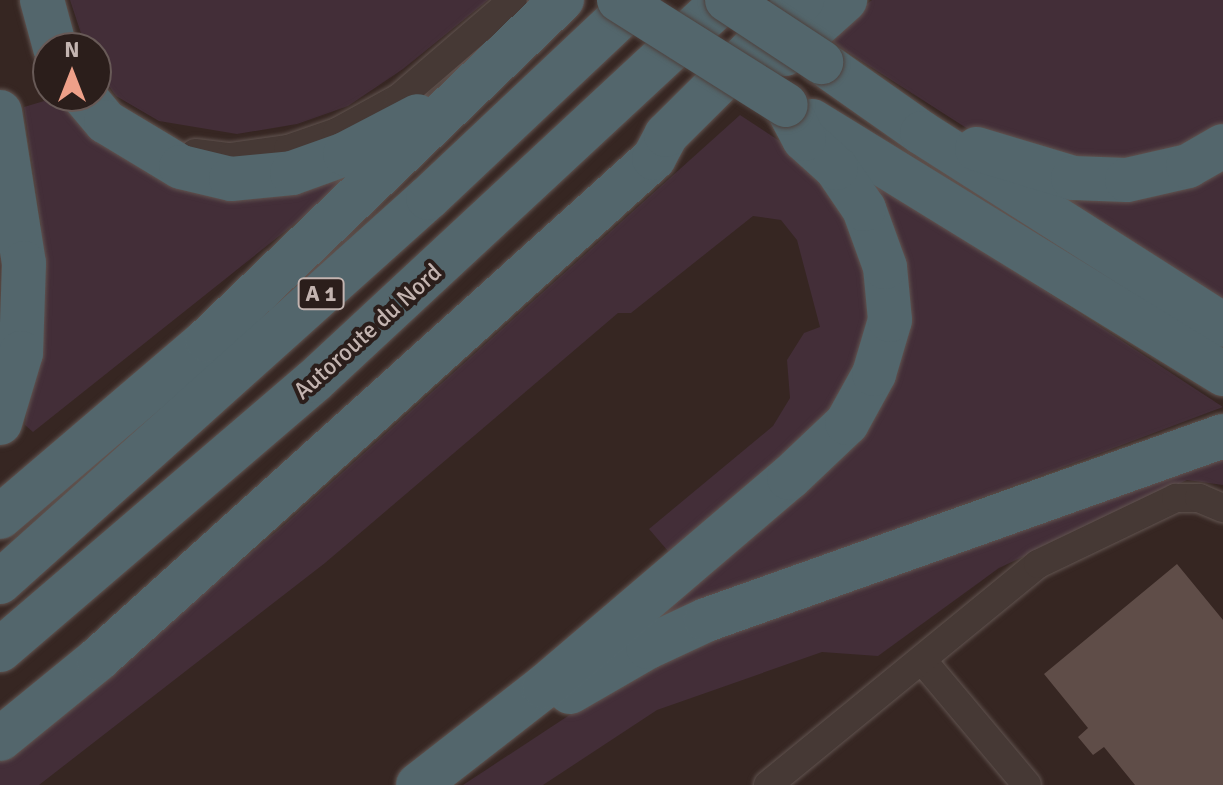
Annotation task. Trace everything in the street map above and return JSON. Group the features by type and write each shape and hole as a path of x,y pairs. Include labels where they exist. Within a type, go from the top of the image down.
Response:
{"highway":[{"path":"42,0 51,32"},
{"path":"0,517 207,340 562,0"},
{"path":"619,0 1223,374"},
{"name":"A 1","path":"0,582 428,198 638,0"},
{"path":"725,0 828,66 922,133 1223,325"},
{"name":"Autoroute du Nord","path":"0,650 314,381 725,0"},
{"path":"0,739 98,659 654,158 666,135 802,0"},
{"path":"654,158 681,151 845,0"},
{"path":"828,66 981,151 1073,178 1158,175 1223,146"},
{"path":"98,112 106,122 181,167 231,179 292,173 345,154 413,120 489,67"},
{"path":"418,785 544,687 789,478 847,423 874,374 890,320 885,267 864,209 836,168 804,139 786,105"},
{"path":"0,112 24,263 21,353 0,423"},
{"path":"441,785 585,682 677,633 1223,436"}],"street":[{"path":"153,148 230,157 288,149 337,132 399,98 513,0"},
{"path":"768,785 1038,564 1176,498 1199,498 1223,508"},
{"path":"922,660 1027,785"}],"shaded area":[{"path":"70,0 488,0 403,69 348,106 297,124 237,134 159,121 116,96 112,90 112,32 81,32"},
{"path":"872,0 1223,0 1223,128 1188,151 1091,163 979,136 824,37"},
{"path":"32,105 32,112 74,112 91,133 357,174 33,432 25,425 37,323 41,225 24,107"},
{"path":"740,115 804,157 868,249 870,350 808,450 674,558 649,529 773,426 790,398 787,360 804,333 820,327 797,240 781,220 753,216 631,313 618,313 325,563 39,785 0,785 0,762 284,525"},
{"path":"1223,161 1223,303 1069,204 1102,195"},
{"path":"875,179 1223,407 703,602 624,641 875,390"},
{"path":"1223,454 1223,485 1187,480 999,568 878,656 822,652 657,710 543,785 463,785 656,658"}],"building":[{"path":"1177,564 1223,620 1223,785 1135,785 1104,747 1093,755 1078,737 1088,728 1044,674"}]}
